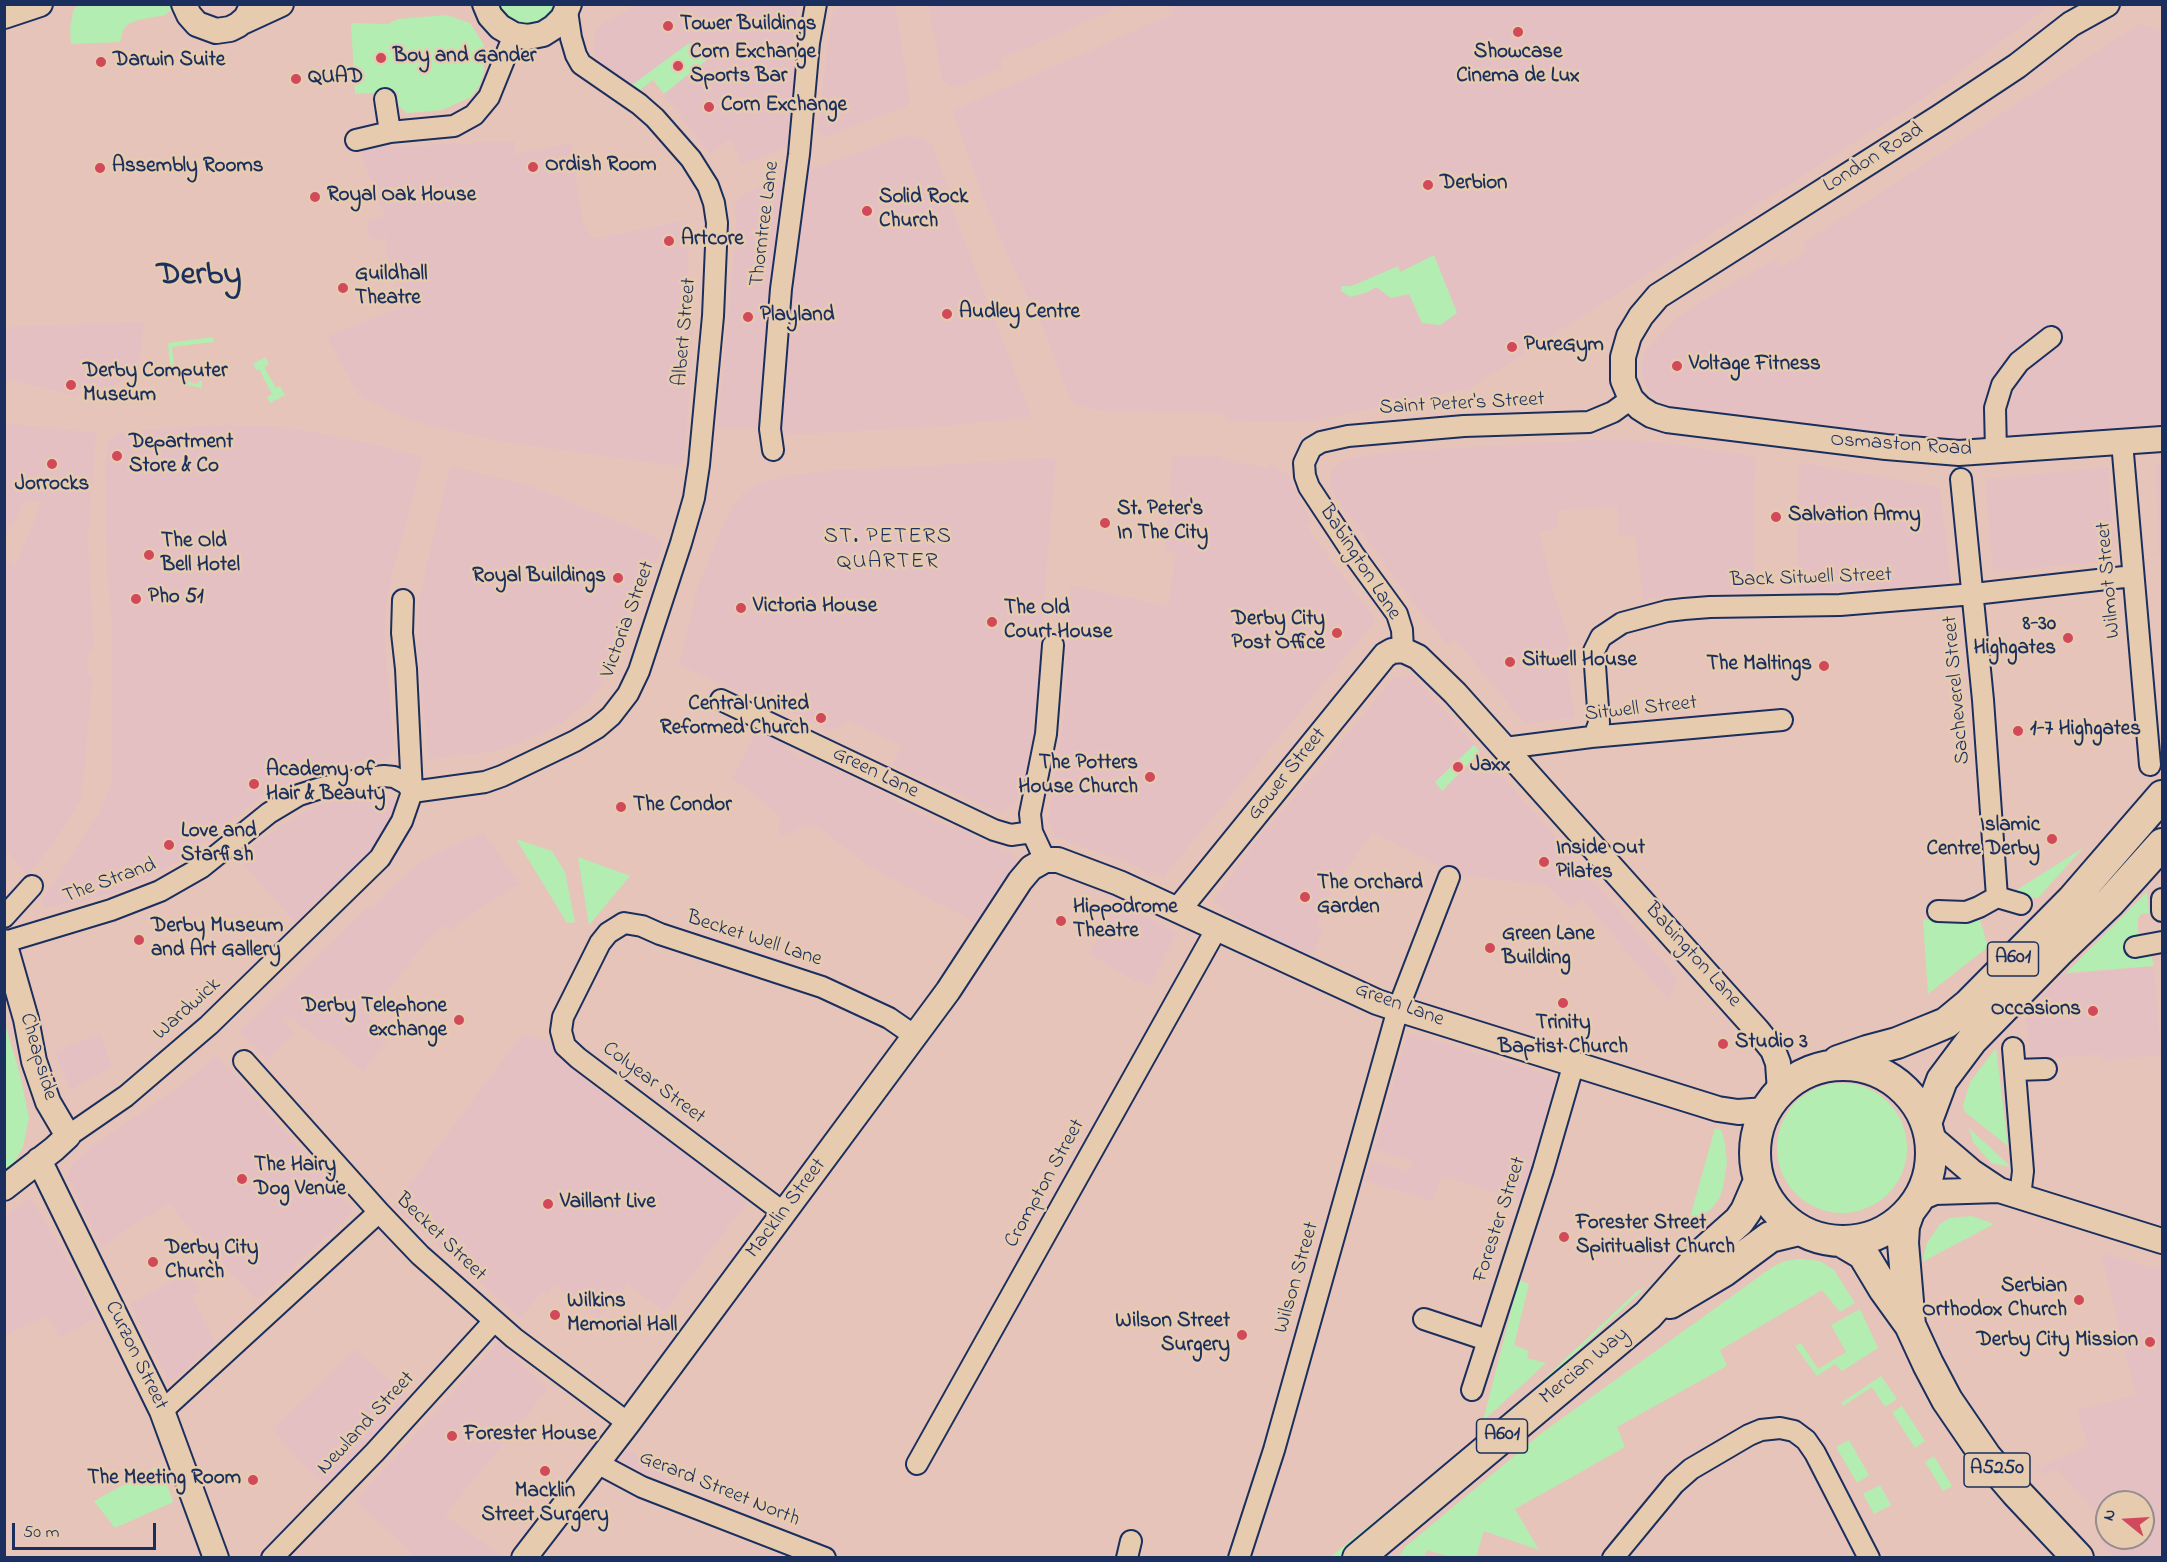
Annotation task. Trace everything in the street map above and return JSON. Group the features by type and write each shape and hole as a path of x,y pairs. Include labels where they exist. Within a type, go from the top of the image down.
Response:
{"main road":[{"name":"A601","path":"1773,1100 1805,1073 1897,1043 1946,1023 1969,1004 2072,900 2163,796"},
{"name":"A601","path":"1913,1205 1929,1170 1928,1130 1942,1080 1972,1040 2110,902 2163,844"},
{"name":"A601","path":"1824,1067 1847,1065 1880,1073 1890,1078 1908,1093 1928,1130"},
{"path":"1773,1100 1758,1129 1755,1150 1759,1181 1772,1205 1784,1219 1812,1236 1841,1241 1860,1240 1880,1233 1894,1224 1913,1205"},
{"name":"Mercian Way","path":"1358,1557 1648,1315 1703,1253 1739,1221 1759,1181"},
{"name":"A5250","path":"1910,1325 1904,1226 1913,1205"},
{"name":"Mercian Way","path":"1648,1315 1724,1271 1770,1237 1799,1230"},
{"name":"A5250","path":"1841,1241 1863,1254 1884,1289 1910,1325 1947,1400 1981,1449 2016,1492 2078,1557"}],"street":[{"path":"4,16 40,4"},
{"path":"184,4 193,20 211,30 225,30 248,13 281,4"},
{"path":"485,4 496,24 514,35 528,37 543,34 560,22 568,8"},
{"name":"Thorntree Lane","path":"773,450 770,429 781,289 816,4"},
{"name":"Albert Street","path":"568,8 571,39 581,64 639,104 655,118 691,159 708,186 714,203 717,223 713,316 699,465"},
{"name":"London Road","path":"1632,399 1623,380 1625,348 1636,323 1658,296 1940,117 2017,66 2096,8"},
{"path":"356,140 390,132 454,126 474,115 489,97 514,35"},
{"path":"385,99 390,132"},
{"path":"1996,451 1995,408 2002,385 2019,362 2051,337"},
{"name":"Osmaston Road","path":"1632,399 1651,415 1677,422 1935,452 1996,451 2163,439"},
{"name":"Saint Peter's Street","path":"1304,466 1305,457 1311,448 1334,438 1464,426 1589,422 1613,412 1632,399"},
{"name":"Wilmot Street","path":"2122,442 2133,576 2154,713 2150,765"},
{"name":"Victoria Street","path":"412,792 485,782 502,776 543,758 589,733 618,708 639,671 662,603 691,509 699,465"},
{"name":"Babington Lane","path":"1304,466 1305,476 1313,494 1397,614 1403,650 1418,657 1436,673 1757,1030 1773,1050 1778,1063 1773,1100"},
{"name":"Sacheverel Street","path":"1961,479 1974,594 1997,897"},
{"name":"Back Sitwell Street","path":"1591,737 1595,734 1599,723 1594,651 1601,637 1622,623 1667,611 1710,607 1840,605 1974,594 2133,576"},
{"path":"403,600 402,633 412,792"},
{"path":"1045,860 1032,832 1030,814 1046,734 1053,645"},
{"name":"Gower Street","path":"1178,910 1385,655 1392,651 1403,650"},
{"name":"Green Lane","path":"721,700 993,830 1011,835 1032,832"},
{"name":"Sitwell Street","path":"1505,748 1591,737 1782,720"},
{"name":"The Strand","path":"5,942 111,910 160,891 202,867 269,813 299,795 321,788 384,776 394,777 407,784 412,792"},
{"name":"Wardwick","path":"68,1136 126,1096 209,1025 380,858 402,821 412,792"},
{"name":"Green Lane","path":"1045,860 1054,859 1074,865 1119,883 1377,1002 1398,1009 1718,1109 1738,1112 1773,1100"},
{"name":"Macklin Street","path":"524,1557 628,1423 915,1036 948,991 1020,881 1031,868 1045,860"},
{"name":"Wilson Street","path":"1239,1557 1274,1450 1398,1009 1449,877"},
{"path":"4,916 32,886"},
{"path":"1938,911 1966,912 1997,897 2021,904"},
{"name":"Becket Well Lane","path":"589,964 608,933 616,927 631,922 660,934 822,987 889,1018 915,1036"},
{"name":"Crompton Street","path":"917,1464 1217,928"},
{"name":"Cheapside","path":"5,942 26,1018 34,1061 48,1102 68,1136"},
{"path":"2135,947 2163,942"},
{"name":"Colyear Street","path":"589,964 563,1017 561,1030 566,1048 784,1213"},
{"path":"2010,1193 2022,1171 2013,1048"},
{"name":"Becket Street","path":"244,1062 420,1255 494,1322 628,1423"},
{"name":"Forester Street","path":"1472,1390 1543,1170 1574,1063"},
{"path":"2015,1070 2046,1070"},
{"path":"1928,1130 1972,1172 2010,1193 2163,1240"},
{"path":"4,1188 68,1136"},
{"name":"Curzon Street","path":"39,1160 162,1411 216,1557"},
{"path":"1913,1205 1935,1192 2010,1193"},
{"path":"162,1411 379,1212"},
{"path":"1424,1319 1487,1340"},
{"name":"Newland Street","path":"272,1557 375,1452 494,1322"},
{"path":"1613,1557 1674,1484 1691,1469 1749,1435 1761,1430 1780,1428 1794,1431 1806,1440 1815,1453 1869,1557"},
{"name":"Gerard Street North","path":"597,1463 642,1487 825,1557"}],"shaded area":[{"path":"928,4 1124,5 1002,59 1002,68 955,88 942,81"},
{"path":"636,5 797,5 791,145 742,165 730,139 709,154 653,80 640,90 605,67 594,53 596,30 603,23"},
{"path":"835,5 895,5 910,99 907,106 825,137 817,130 832,14 836,14"},
{"name":"Derbion","path":"1169,5 2051,5 1926,97 1470,388 1318,420 1290,422 1226,421 1224,413 1105,411 1075,405 1070,400 1044,330 985,203 952,111 1174,13"},
{"path":"2139,24 2162,30 2162,430 1955,441 1671,406 1661,403 1648,392 1641,372 1643,357 1647,349 1678,317 1703,300 1776,259 1781,267 1807,251 1803,243"},
{"path":"905,135 923,138 932,145 953,201 950,203 1031,414 1028,418 932,427 787,435 781,431 779,424 791,274 806,199 804,172"},
{"path":"514,141 515,154 572,143 578,196 585,229 594,239 688,220 688,297 693,325 685,459 680,465 504,442 428,426 391,412 359,396 337,357 327,336 403,307 386,252 386,236 378,241 368,236 367,220 385,216 358,148"},
{"path":"779,179 784,198 772,284 762,428 717,428 734,255 736,220 734,205 744,194"},
{"path":"144,322 141,351 137,364 128,377 114,385 104,389 79,388 77,396 5,379 5,327"},
{"path":"5,423 96,433 88,541 94,651 88,652 88,674 93,675 83,785 80,802 48,851 27,875 5,848 4,562 6,559 16,564 40,502 24,501 14,523 5,535"},
{"path":"212,425 285,427 370,443 420,456 423,460 391,578 385,614 385,642 394,748 387,760 357,762 294,780 262,797 182,859 148,878 117,892 74,903 46,907 40,902 98,817 112,781 112,625 107,573 105,470 108,442 116,433"},
{"path":"1613,439 1659,442 1756,457 1754,592 1663,596 1643,600 1635,536 1618,535 1618,507 1557,510 1559,527 1540,532 1551,584 1570,642 1567,667 1575,717 1525,724 1455,639 1447,644 1404,591 1337,499 1330,483 1332,469 1346,459 1399,451"},
{"path":"1222,455 1222,459 1269,468 1270,463 1288,475 1312,523 1307,526 1311,533 1376,620 1163,878 1155,871 1150,877 1137,866 1055,837 1048,821 1063,722 1070,585 1168,606 1176,552 1165,551 1172,457"},
{"path":"1056,457 1029,762 1018,797 1013,805 1001,813 893,765 901,746 846,720 842,727 829,730 750,693 748,696 679,665 697,588 724,523 743,493 761,482 784,476 823,471"},
{"path":"1799,462 1940,487 1951,583 1799,594 1797,536"},
{"path":"2155,463 2162,463 2162,554 2152,555 2159,551"},
{"path":"452,466 531,486 658,538 663,546 602,682 590,700 549,730 501,750 429,760 417,647 418,603 449,469"},
{"path":"2108,467 2115,560 1993,572 1985,479"},
{"path":"1413,675 1677,978 1669,1001 1582,899 1571,909 1547,886 1454,874 1373,832 1341,877 1337,876 1317,926 1324,929 1312,955 1251,934 1213,900 1259,837 1320,768 1393,678"},
{"path":"757,730 786,744 785,748 807,760 809,755 894,798 893,800 955,830 957,827 975,838 1015,855 1016,862 1009,875 975,924 964,916 884,875 856,857 825,832 810,825 780,836 778,827 781,817 732,779"},
{"path":"381,795 394,801 396,806 394,817 378,844 299,927 239,859 264,837 302,813 329,801"},
{"path":"484,832 520,884 449,931 442,925 410,962 368,1017 391,1035 363,1072 325,1039 322,1043 291,1017 288,1019 285,1016 282,1020 295,1033 267,1060 239,1032 368,907 372,909 397,882 420,863 436,853"},
{"path":"1116,902 1177,932 1150,986 1140,980 1138,983 1089,954"},
{"name":"Occasions","path":"2154,966 2161,1055 2103,1061 2102,1054 2030,1060 2026,1014 2061,975"},
{"path":"1408,1033 1556,1077 1523,1201 1441,1176 1433,1201 1365,1181 1371,1160 1409,1171 1413,1162 1374,1149"},
{"path":"100,1034 112,1066 71,1090 54,1052"},
{"path":"522,1034 552,1042 653,1118 747,1203 665,1311 627,1285 599,1319 555,1285 547,1294 543,1291 520,1318 393,1206"},
{"path":"217,1055 353,1209 348,1217 257,1301 190,1229 170,1204 133,1225 102,1247 68,1179 69,1170 74,1162 88,1149 181,1085"},
{"path":"30,1197 61,1247 97,1317 60,1338 47,1316 5,1335 5,1218"},
{"path":"2101,1253 2162,1269 2162,1557 2114,1557 2107,1550 2155,1550 2155,1490 2095,1490 2095,1512 2057,1469 2044,1474 2036,1469 2088,1446 2077,1410 2136,1395"},
{"path":"188,1272 201,1292 192,1296 215,1343 174,1380 168,1380 130,1304"},
{"path":"498,1342 548,1389 445,1515 503,1557 409,1557 412,1553 355,1501"},
{"path":"355,1349 410,1397 328,1489 293,1455 272,1429"},
{"path":"627,1448 667,1478 665,1482 621,1466 619,1460"}],"green space":[{"path":"78,4 170,5 171,10 165,15 128,24 123,30 120,42 71,44 70,29 73,11"},
{"path":"496,5 558,5 551,15 537,24 524,26 508,20"},
{"path":"446,15 470,23 484,45 484,73 471,97 442,110 407,113 399,106 397,92 355,94 351,23 388,24 398,19"},
{"name":"Corn Exchange Sports Bar","path":"689,43 696,52 714,44 719,50 664,94 653,80 640,90 632,85"},
{"path":"1434,255 1457,313 1440,325 1422,323 1409,294 1391,298 1376,287 1351,297 1341,291 1341,286 1352,286 1398,266 1400,272"},
{"path":"213,337 213,342 172,347 174,367 177,373 192,383 198,384 202,381 202,388 183,384 170,367 168,343"},
{"path":"265,357 269,364 264,367 276,388 280,386 285,395 270,403 267,397 272,394 259,369 256,370 253,364"},
{"name":"Jaxx","path":"1474,745 1480,752 1442,791 1435,782"},
{"path":"516,839 552,851 565,872 575,922 567,923"},
{"path":"2083,848 2038,898 2015,891"},
{"path":"578,857 630,876 589,925"},
{"path":"2147,892 2149,913 2141,914 2138,919 2138,931 2141,937 2126,940 2128,953 2144,952 2151,955 2154,966 2066,973"},
{"path":"1978,913 1988,947 1928,994 1923,920"},
{"path":"5,1024 20,1075 29,1118 23,1147 15,1161 5,1171"},
{"path":"1996,1048 2008,1146 1965,1112 1963,1106 1970,1082"},
{"path":"1842,1083 1867,1088 1888,1102 1902,1123 1907,1148 1902,1173 1888,1194 1867,1208 1842,1213 1817,1208 1796,1194 1782,1173 1777,1148 1782,1123 1796,1102 1817,1088"},
{"path":"1715,1128 1721,1130 1724,1138 1727,1162 1723,1188 1719,1199 1711,1209 1687,1228"},
{"path":"1969,1128 2011,1167 1991,1163 1973,1142"},
{"path":"1972,1216 1994,1224 1922,1262 1927,1243 1940,1224 1950,1218"},
{"path":"1798,1259 1820,1261 1834,1270 1855,1303 1840,1312 1822,1290 1720,1350 1727,1366 1617,1427 1625,1447 1515,1509 1539,1550 1484,1531 1476,1557 1451,1557 1427,1550 1424,1557 1399,1557 1405,1547 1543,1432 1771,1268 1784,1261"},
{"path":"1519,1280 1529,1284 1514,1345 1529,1351 1527,1358 1546,1363 1483,1421"},
{"path":"1645,1288 1488,1435 1341,1557 1329,1558 1505,1416 1637,1291"},
{"path":"1860,1309 1878,1348 1842,1371 1835,1364 1817,1376 1795,1346 1801,1343 1818,1369 1846,1352 1831,1325"},
{"path":"1881,1376 1897,1399 1885,1407 1872,1387 1843,1406 1841,1403"},
{"path":"1902,1406 1925,1441 1915,1448 1892,1412"},
{"path":"1849,1440 1869,1475 1857,1483 1836,1447"},
{"path":"1934,1456 1952,1486 1943,1491 1925,1462"},
{"path":"160,1465 173,1502 115,1528 94,1501"},
{"path":"1880,1485 1891,1505 1874,1514 1863,1494"}],"place":[{"name":"Tower Buildings","path":"668,26"},
{"name":"Showcase Cinema de Lux","path":"1518,32"},
{"name":"Boy and Gander","path":"381,58"},
{"name":"Darwin Suite","path":"101,62"},
{"name":"Corn Exchange Sports Bar","path":"678,66"},
{"name":"QUAD","path":"296,79"},
{"name":"Corn Exchange","path":"709,107"},
{"name":"Ordish Room","path":"533,167"},
{"name":"Assembly Rooms","path":"100,168"},
{"name":"Derbion","path":"1428,185"},
{"name":"Royal Oak House","path":"315,197"},
{"name":"Solid Rock Church","path":"867,211"},
{"name":"Artcore","path":"669,241"},
{"name":"Guildhall Theatre","path":"343,288"},
{"name":"Audley Centre","path":"947,314"},
{"name":"Playland","path":"748,317"},
{"name":"PureGym","path":"1512,347"},
{"name":"Voltage Fitness","path":"1677,366"},
{"name":"Derby Computer Museum","path":"71,385"},
{"name":"Department Store & Co","path":"117,456"},
{"name":"Jorrocks","path":"52,464"},
{"name":"Salvation Army","path":"1776,517"},
{"name":"St. Peter's In The City","path":"1105,523"},
{"name":"The Old Bell Hotel","path":"149,555"},
{"name":"Royal Buildings","path":"618,578"},
{"name":"Pho 51","path":"136,599"},
{"name":"Victoria House","path":"741,608"},
{"name":"The Old Court House","path":"992,622"},
{"name":"Derby City Post Office","path":"1337,633"},
{"name":"8-30 Highgates","path":"2068,638"},
{"name":"Sitwell House","path":"1510,662"},
{"name":"The Maltings","path":"1824,666"},
{"name":"Central United Reformed Church","path":"821,718"},
{"name":"1-7 Highgates","path":"2018,731"},
{"name":"Jaxx","path":"1458,767"},
{"name":"The Potters House Church","path":"1150,777"},
{"name":"Academy of Hair & Beauty","path":"254,784"},
{"name":"The Condor","path":"621,807"},
{"name":"Islamic Centre Derby","path":"2052,839"},
{"name":"Love and Starfish","path":"169,845"},
{"name":"Inside Out Pilates","path":"1544,862"},
{"name":"The Orchard Garden","path":"1305,897"},
{"name":"Hippodrome Theatre","path":"1061,921"},
{"name":"Derby Museum and Art Gallery","path":"139,940"},
{"name":"Green Lane Building","path":"1490,948"},
{"name":"Trinity Baptist Church","path":"1563,1003"},
{"name":"Occasions","path":"2093,1011"},
{"name":"Derby Telephone exchange","path":"459,1020"},
{"name":"Studio 3","path":"1723,1044"},
{"name":"The Hairy Dog Venue","path":"242,1179"},
{"name":"Vaillant Live","path":"548,1204"},
{"name":"Forester Street Spiritualist Church","path":"1564,1237"},
{"name":"Derby City Church","path":"153,1262"},
{"name":"Serbian Orthodox Church","path":"2079,1300"},
{"name":"Wilkins Memorial Hall","path":"555,1315"},
{"name":"Wilson Street Surgery","path":"1242,1335"},
{"name":"Derby City Mission","path":"2150,1342"},
{"name":"Forester House","path":"452,1436"},
{"name":"Macklin Street Surgery","path":"545,1471"},
{"name":"The Meeting Room","path":"253,1480"}],"district":[{"name":"Derby","path":"199,278"},
{"name":"ST. PETERS QUARTER","path":"888,550"}]}
